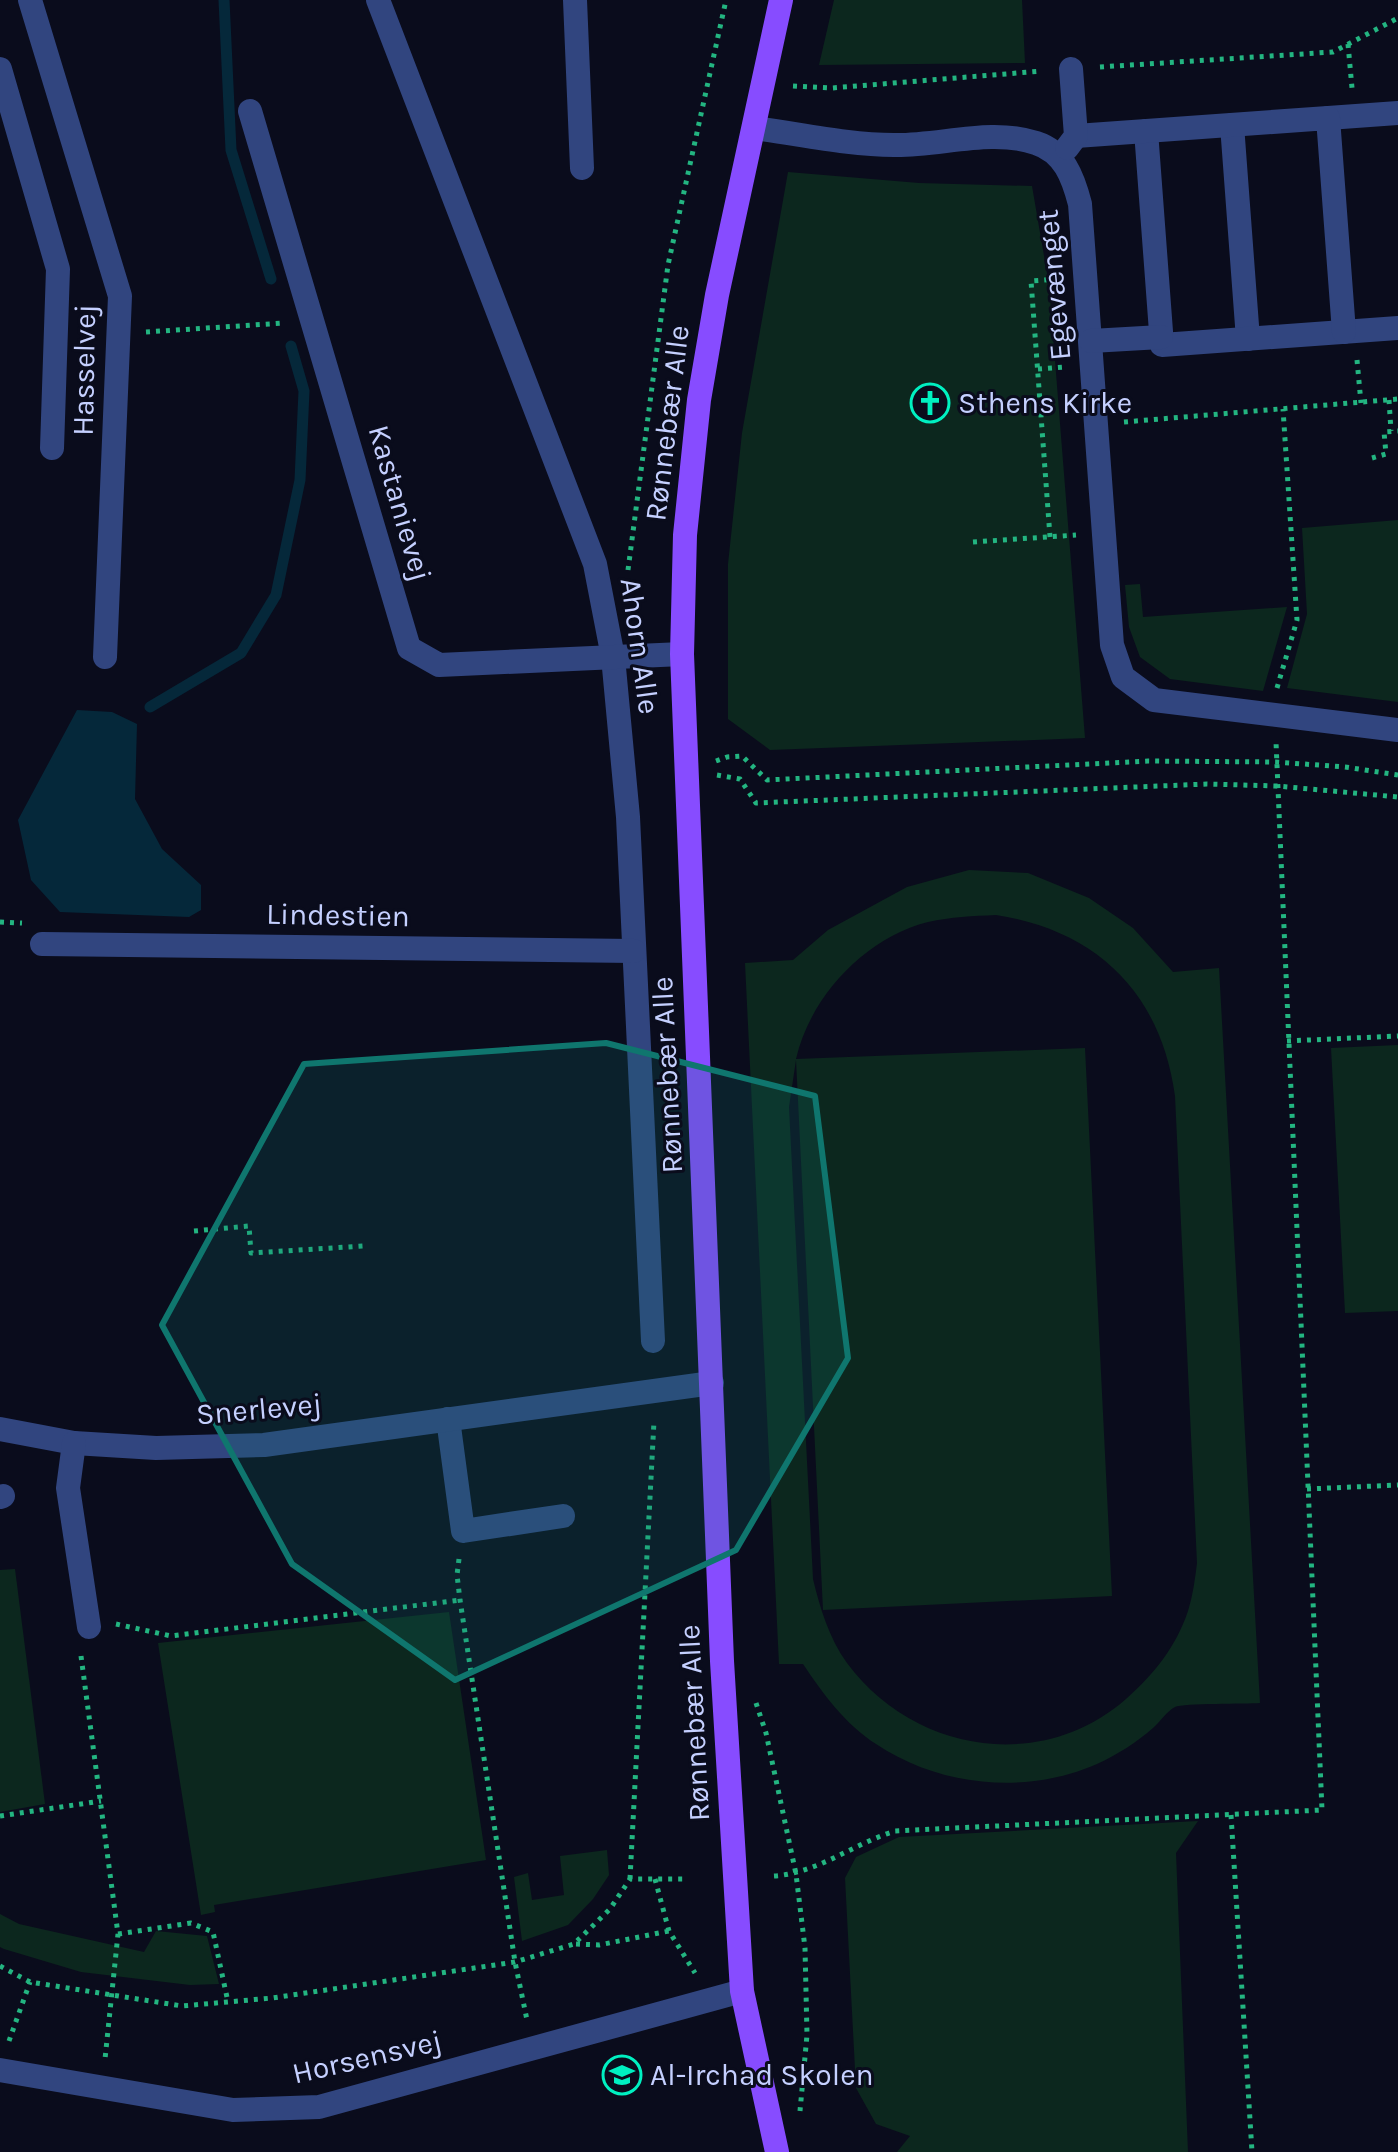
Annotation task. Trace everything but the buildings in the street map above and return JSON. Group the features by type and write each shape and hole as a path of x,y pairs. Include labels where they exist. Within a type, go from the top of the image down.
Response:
{"main road":[{"name":"Rønnebær Alle","path":"777,2152 742,1991 722,1661 682,654 685,535 699,400 717,295 781,0"}],"street":[{"name":"Hasselvej","path":"30,0 120,296 105,657"},
{"name":"Ahorn Alle","path":"378,0 595,564 613,657 628,817 653,1341"},
{"path":"575,0 582,168"},
{"path":"0,69 58,269 52,448"},
{"path":"754,128 895,145 1006,138 1037,143 1061,156 1076,136 1071,69"},
{"name":"Kastanievej","path":"250,111 409,648 439,665 682,654"},
{"path":"1076,136 1398,113"},
{"path":"1328,118 1349,331"},
{"path":"1232,125 1248,339"},
{"path":"1146,131 1162,345 1398,328"},
{"name":"Egevænget","path":"1061,156 1074,180 1080,204 1112,645 1123,677 1154,700 1398,730"},
{"path":"1091,341 1161,337"},
{"name":"Lindestien","path":"42,944 634,951"},
{"name":"Snerlevej","path":"0,1429 74,1443 156,1448 264,1445 712,1383"},
{"path":"448,1419 463,1531 563,1516"},
{"path":"74,1443 68,1488 89,1627"},
{"name":"Horsensvej","path":"2,2062 102,2087 233,2110 319,2107 742,1991"}],"path":[{"path":"628,573 668,265 726,0"},
{"path":"1348,44 1354,116"},
{"path":"1050,537 1031,281 1086,277"},
{"path":"118,334 313,321"},
{"path":"1349,331 1361,403"},
{"path":"1097,424 1398,399"},
{"path":"1372,458 1386,454 1384,432 1395,431 1389,400"},
{"path":"774,1876 796,1874 871,1838 895,1831 1322,1810 1276,762 1277,686 1297,620 1283,409"},
{"path":"973,542 1105,533"},
{"path":"685,773 727,757 742,756 767,780 1148,761 1276,762 1398,775"},
{"path":"729,776 740,779 756,803 1207,784 1277,786 1398,797"},
{"path":"1287,1041 1398,1036"},
{"path":"194,1231 249,1226 251,1253 363,1246"},
{"path":"574,1944 610,1909 630,1879 656,1392"},
{"path":"1307,1489 1398,1485"},
{"path":"463,1531 457,1575 460,1600 515,1962 533,2048"},
{"path":"102,2087 118,1934 80,1646 89,1627 121,1623 171,1636 460,1600"},
{"path":"755,1698 766,1733 796,1874 805,1948 807,2035 798,2125"},
{"path":"0,1816 101,1801"},
{"path":"1231,1815 1252,2152"},
{"path":"630,1879 683,1879"},
{"path":"655,1879 669,1931 712,1999"},
{"path":"118,1934 191,1923 213,1932 228,2002"},
{"path":"0,1966 30,1982 182,2006 272,1998 515,1962 574,1944 599,1945 669,1931"},
{"path":"2,2062 30,1982"}],"highlighted area":[{"path":"606,1043 815,1096 848,1358 736,1550 455,1680 292,1564 162,1325 304,1064"}],"green space":[{"path":"834,0 1022,0 1025,63 819,65"},
{"path":"788,172 919,183 1032,186 1049,285 1085,738 770,750 728,719 728,564 742,433"},
{"path":"1398,520 1398,702 1287,688 1307,614 1302,528"},
{"path":"1140,584 1143,617 1287,607 1263,691 1170,679 1140,657 1129,627 1125,585"},
{"path":"969,870 1028,873 1089,898 1133,928 1173,972 1219,968 1260,1703 1175,1707 1156,1726 1112,1757 1070,1774 1042,1780 984,1782 928,1770 876,1744 854,1727 803,1664 779,1664 745,963 793,960 828,930 907,887","holes":["996,915 1032,923 1094,952 1118,973 1139,998 1155,1027 1167,1060 1175,1096 1197,1563 1190,1605 1183,1624 1146,1680 1126,1699 1092,1723 1055,1738 1017,1744 979,1742 942,1733 906,1717 874,1693 847,1663 830,1633 813,1579 789,1107 796,1060 823,1610 1112,1596 1085,1048 796,1059 803,1036 827,993 862,956 883,941 928,922 954,918"]},
{"path":"1398,1045 1398,1311 1345,1313 1331,1048"},
{"path":"15,1569 45,1804 0,1812 0,1570"},
{"path":"449,1612 486,1860 214,1905 215,1912 201,1915 158,1643"},
{"path":"1198,1821 1176,1853 1188,2152 897,2152 910,2136 876,2124 856,2088 845,1878 856,1857 899,1837"},
{"path":"607,1850 609,1875 593,1899 568,1925 522,1941 514,1877 528,1873 532,1900 564,1895 560,1856"},
{"path":"0,1914 19,1924 144,1952 156,1931 207,1936 219,1984 190,1985 81,1972 4,1949 0,1947"}],"water":[{"path":"77,710 112,712 137,724 135,799 162,849 201,885 201,910 189,917 60,912 31,880 18,820"}],"waterway":[{"path":"224,0 231,150 271,279"},
{"path":"150,707 241,653 276,595 300,480 304,391 291,346"}],"place":[{"name":"Sthens Kirke","path":"930,403"},
{"name":"Al-Irchad Skolen","path":"622,2075"}]}
